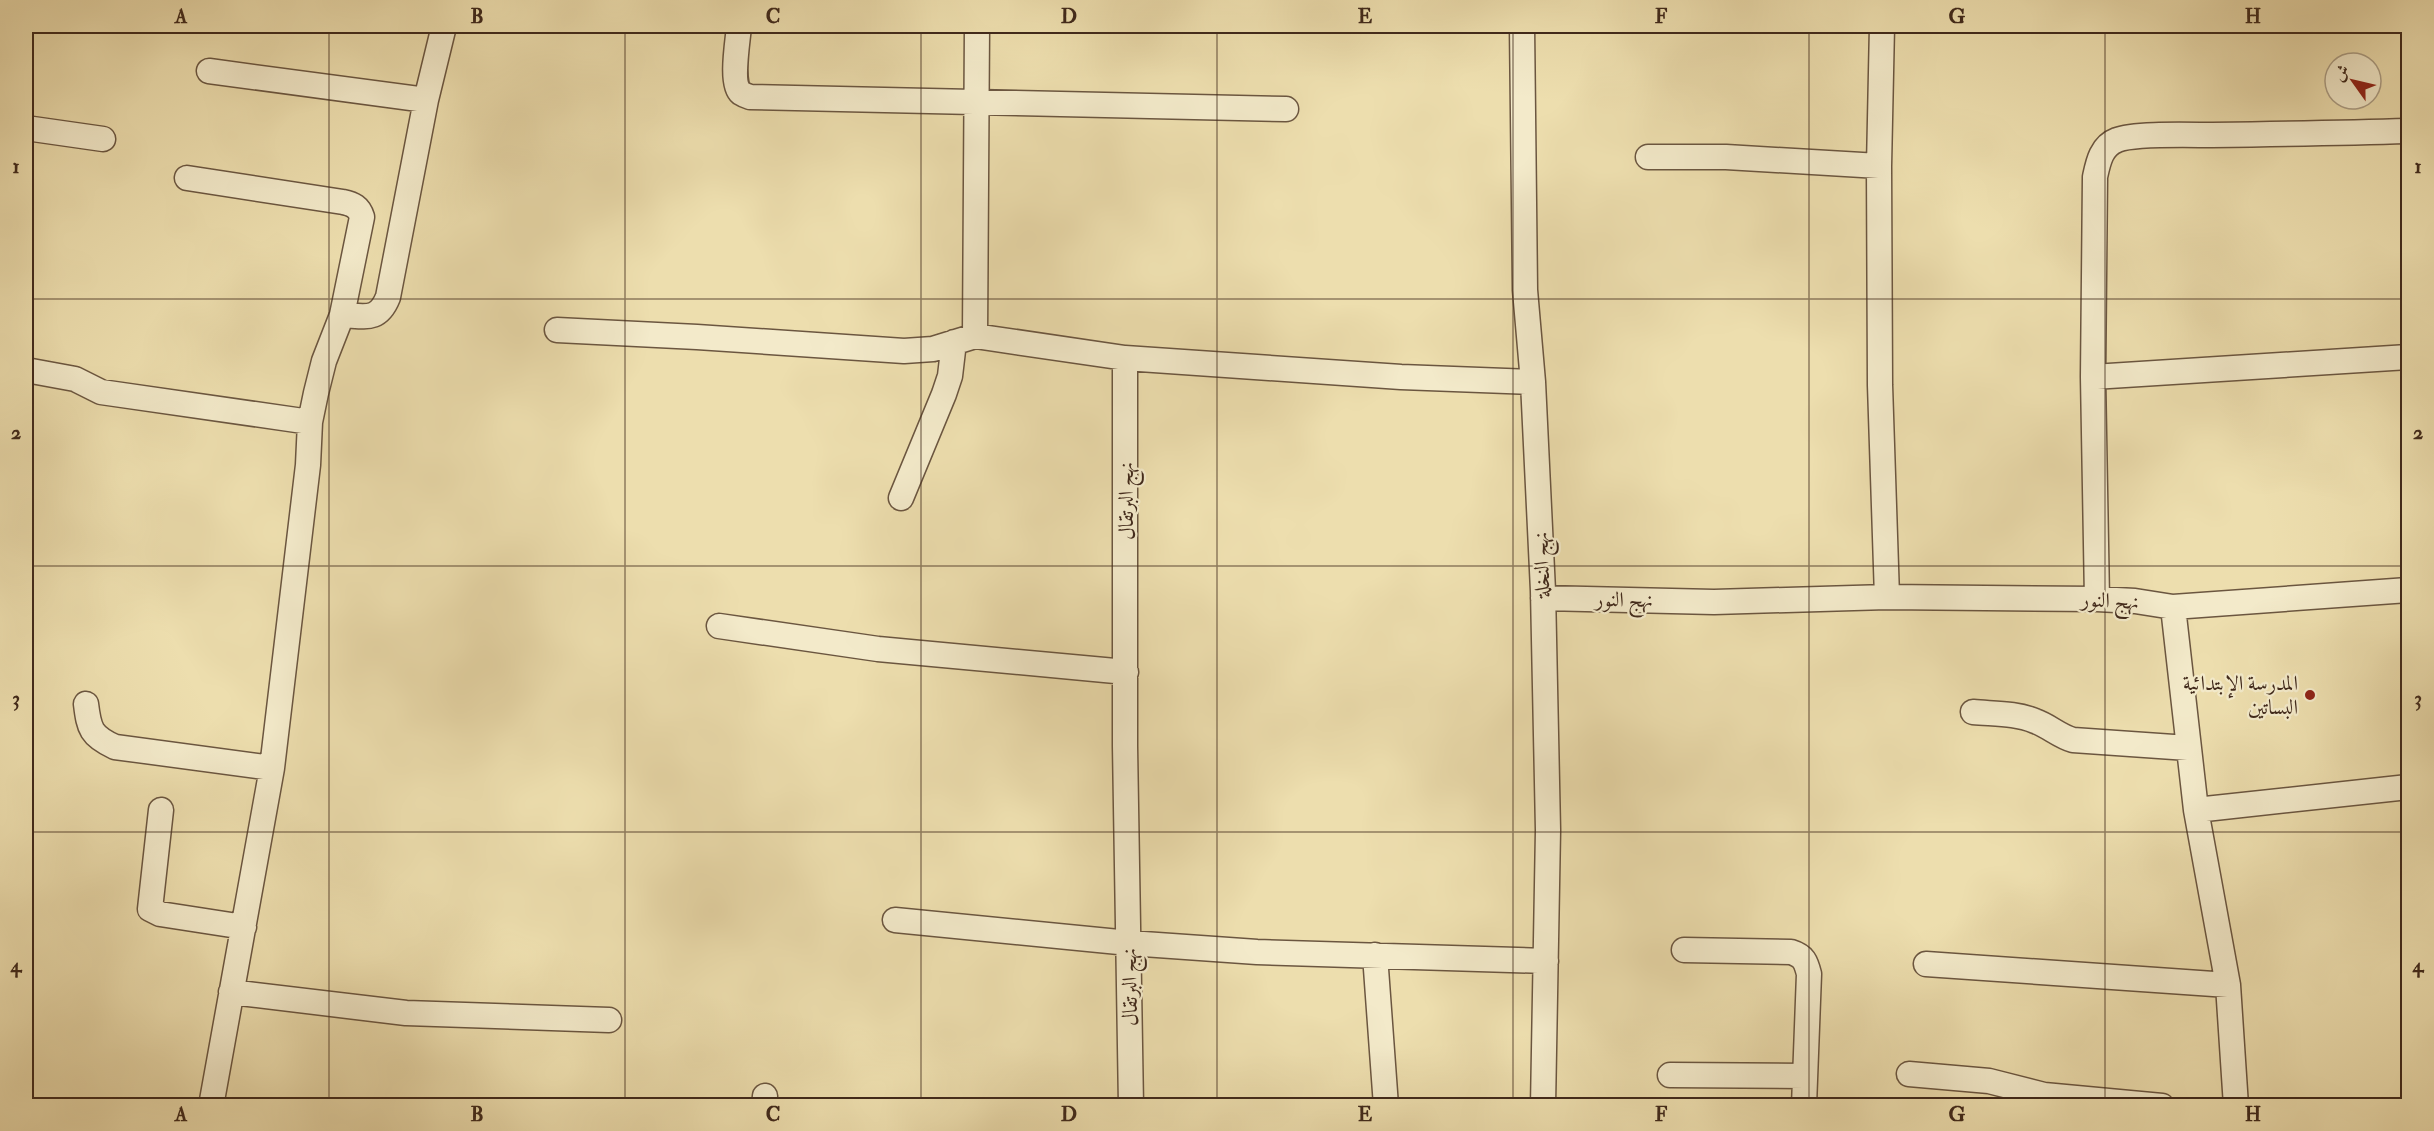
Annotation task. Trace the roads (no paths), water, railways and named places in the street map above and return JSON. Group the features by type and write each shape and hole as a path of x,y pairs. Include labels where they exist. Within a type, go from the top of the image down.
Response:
{"street":[{"path":"342,315 375,315 384,308 388,297 426,100 444,26"},
{"path":"739,26 736,87 741,93 750,97 1286,109"},
{"path":"901,498 964,339 977,26"},
{"name":"نهج النخلة","path":"1522,26 1526,290 1533,382 1543,598 1548,830 1543,1106"},
{"path":"1882,26 1879,166 1880,385 1887,597"},
{"path":"209,71 426,100"},
{"path":"26,128 103,140"},
{"path":"2097,599 2093,376 2095,177 2101,154 2108,146 2124,138 2409,130"},
{"path":"1648,157 1726,157 1879,166"},
{"path":"186,178 353,204 360,210 362,217 342,315 324,361 310,422 308,465 272,768 210,1106"},
{"path":"557,330 904,351 933,349 964,339 1125,358 1401,377 1533,382"},
{"path":"2093,376 2409,357"},
{"name":"نهج البرتقال","path":"1125,358 1131,1106"},
{"path":"26,370 75,378 101,392 310,422"},
{"name":"نهج النور","path":"1543,598 1714,602 1887,597 2097,599 2135,601 2173,607 2409,590"},
{"path":"2173,607 2196,810 2228,986 2236,1106"},
{"path":"719,626 878,649 1126,672"},
{"path":"86,704 89,727 98,740 115,747 272,768"},
{"path":"1973,712 2031,719 2044,724 2062,737 2073,740 2188,748"},
{"path":"2196,810 2409,787"},
{"path":"161,810 150,909 159,914 244,927"},
{"path":"895,920 1129,943 1257,952 1546,961"},
{"path":"1684,950 1791,952 1799,954 1806,960 1809,974 1804,1106"},
{"path":"1376,955 1386,1106"},
{"path":"1926,964 2228,986"},
{"path":"231,992 406,1013 609,1020"},
{"path":"1909,1074 1989,1081 2044,1095 2162,1106"},
{"path":"1670,1075 1805,1076"}],"place":[{"name":"المدرسة الإبتدائية البساتين","path":"2310,695"}]}
